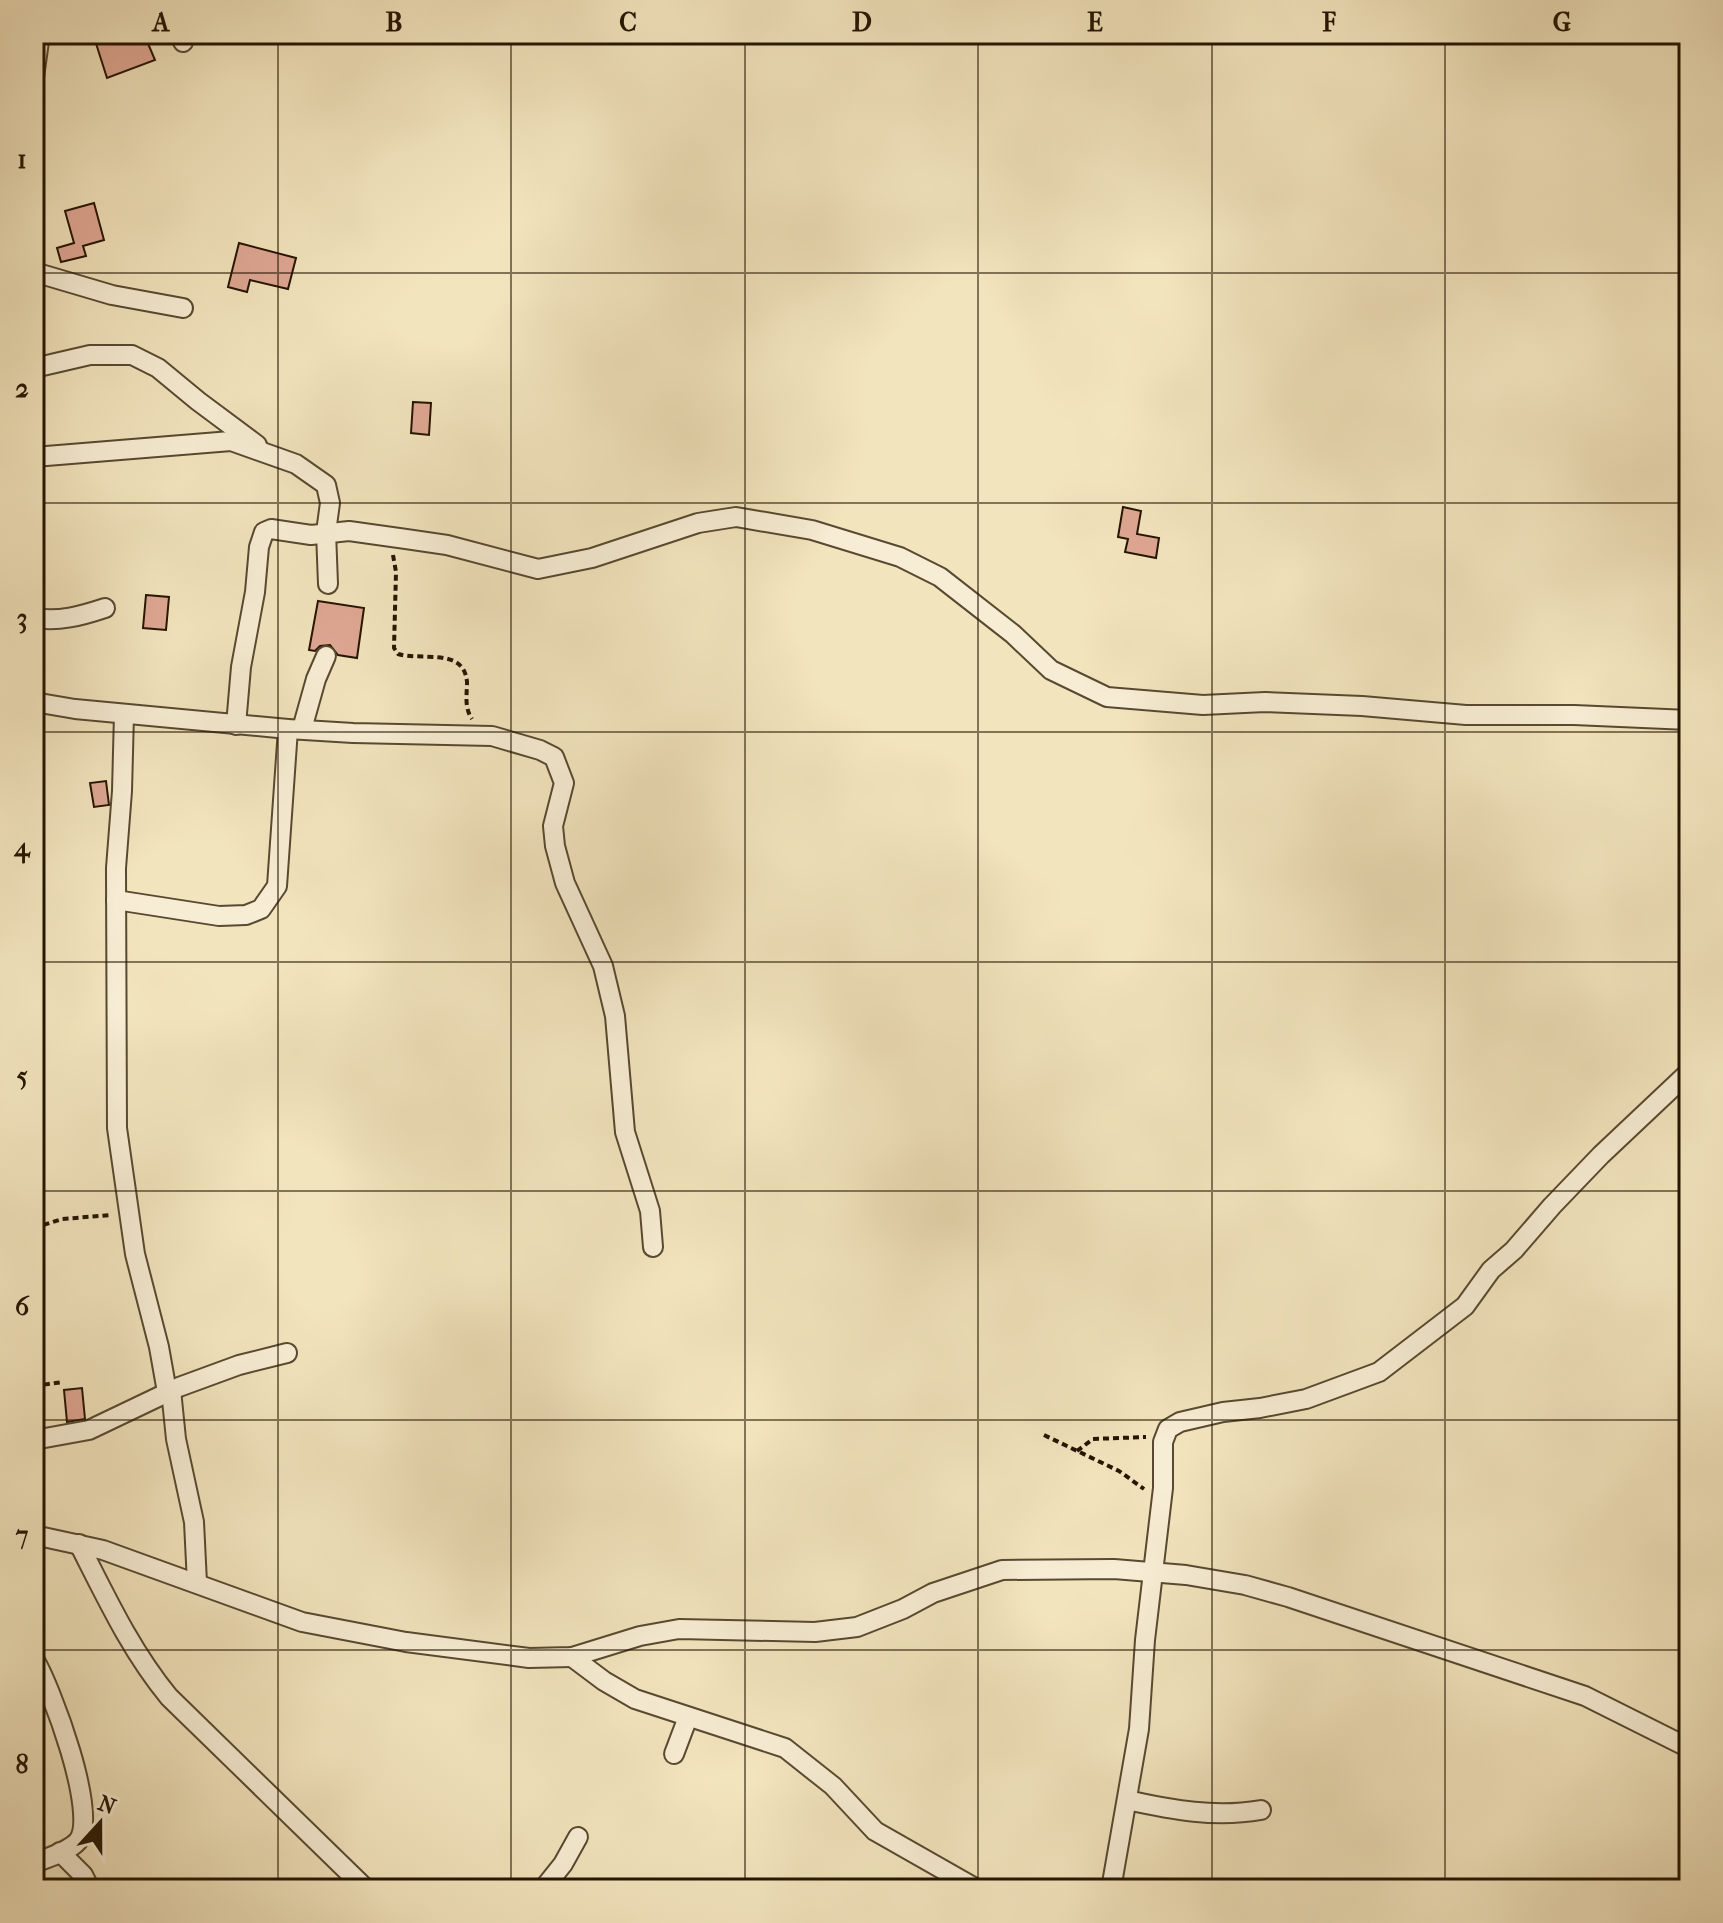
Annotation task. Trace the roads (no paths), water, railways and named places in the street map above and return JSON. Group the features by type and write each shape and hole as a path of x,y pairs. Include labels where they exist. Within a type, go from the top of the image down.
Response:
{"street":[{"path":"34,77 40,34"},
{"path":"34,272 112,295 183,308"},
{"path":"34,368 90,355 132,355 158,368 266,452"},
{"path":"34,457 231,441 296,464 326,485 330,503 326,532 328,584"},
{"path":"236,725 241,667 253,606 261,538 264,532 271,529 311,535 349,531 447,545 538,569 592,558 698,523 736,517 812,530 900,557 940,577 1013,634 1051,670 1107,697 1203,705 1265,702 1466,715 1574,715 1689,720"},
{"path":"34,618 50,621 79,617 105,608"},
{"path":"116,900 219,916 246,915 261,909 277,886 295,729 326,656"},
{"path":"34,702 236,725 353,733 487,736 540,750 554,757 564,783 553,826 555,846 565,883 603,966 615,1016 625,1132 650,1211 653,1247"},
{"path":"124,714 116,900 117,1128 135,1254 169,1391 194,1522 197,1583"},
{"path":"1111,1889 1139,1729 1161,1506 1163,1442 1169,1428 1180,1422 1223,1412 1306,1399 1379,1372 1465,1306 1491,1270 1514,1250 1561,1196 1689,1072"},
{"path":"34,1440 89,1430 169,1391 239,1365 287,1353"},
{"path":"34,1535 103,1550 302,1622 406,1642 529,1658 572,1657 640,1636 679,1629 815,1632 857,1627 933,1593 1002,1570 1084,1568 1154,1572 1245,1585 1301,1602 1585,1696 1689,1748"},
{"path":"79,1544 118,1621 150,1674 169,1697 366,1889"},
{"path":"572,1657 635,1699 785,1748 833,1786 875,1831 977,1889"},
{"path":"34,1659 59,1715 83,1810 82,1831 77,1841 34,1863"},
{"path":"674,1754 688,1717"},
{"path":"1127,1800 1187,1813 1238,1814 1261,1810"},
{"path":"543,1889 563,1864 578,1837"},
{"path":"60,1852 83,1875 90,1889"}]}
